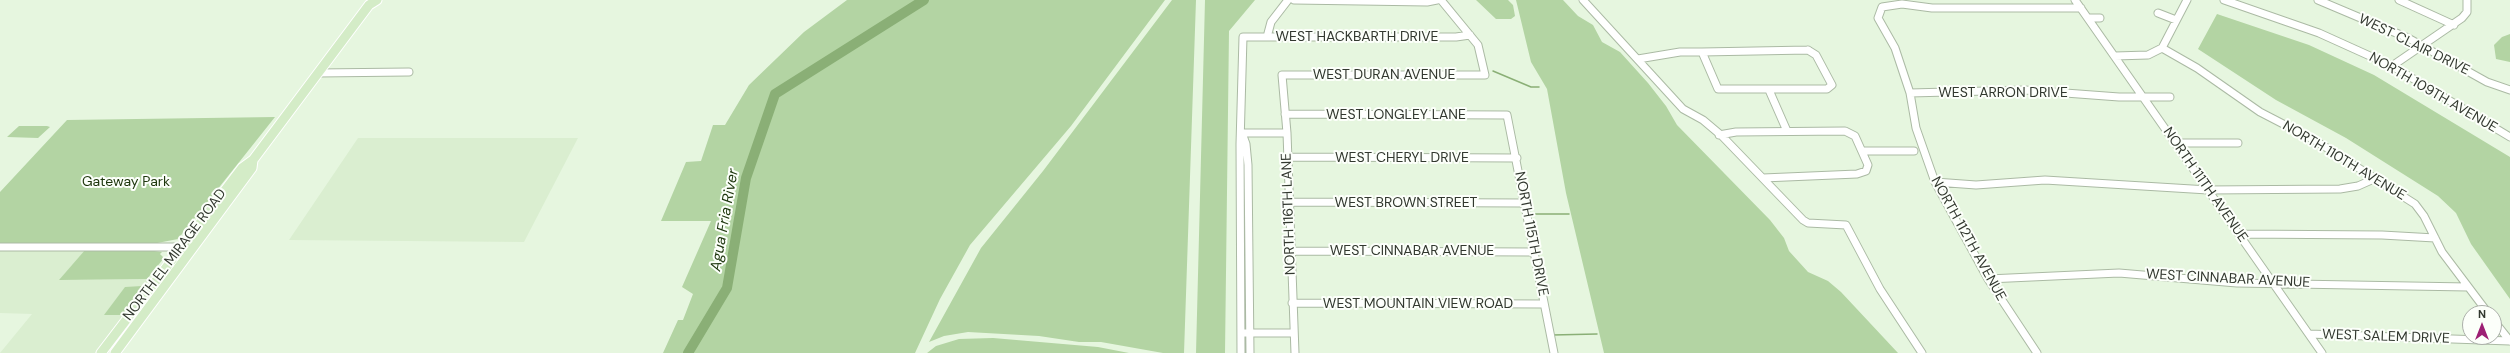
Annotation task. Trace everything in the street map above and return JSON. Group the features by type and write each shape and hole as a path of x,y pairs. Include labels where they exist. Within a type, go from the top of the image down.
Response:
{"main road":[{"name":"NORTH EL MIRAGE ROAD","path":"115,353 194,247 368,2 377,0"},
{"name":"NORTH EL MIRAGE ROAD","path":"101,353 242,168 252,164"}],"street":[{"path":"1267,37 1271,22 1288,0"},
{"path":"1294,0 1411,2 1437,0"},
{"path":"1441,0 1470,35 1480,50 1485,73"},
{"path":"1583,0 1683,109 1704,120 1808,223 1846,224 1880,289 1922,353"},
{"name":"NORTH 111TH AVENUE","path":"2075,0 2322,353"},
{"path":"2115,56 2148,54 2162,48 2187,0"},
{"name":"NORTH 109TH AVENUE","path":"2224,0 2267,12 2334,39 2392,66 2509,135"},
{"name":"WEST CLAIR DRIVE","path":"2318,0 2421,45 2487,82 2510,90"},
{"path":"2399,0 2454,25"},
{"path":"2392,66 2421,45 2454,25 2467,12 2467,0"},
{"name":"NORTH 112TH AVENUE","path":"2037,353 1988,279 1935,182 1916,128 1910,93 1895,48 1884,32 1878,18 1882,7 1902,4 1932,8 2081,8"},
{"path":"2158,13 2176,20"},
{"path":"2088,18 2100,18"},
{"name":"WEST HACKBARTH DRIVE","path":"1242,133 1243,37 1456,38 1470,35"},
{"name":"NORTH 110TH AVENUE","path":"2162,48 2197,68 2260,112 2316,141 2415,204 2424,216 2435,238 2482,305"},
{"path":"1638,59 1660,54 1702,52 1813,52 1832,85 1831,88 1769,90 1718,89 1702,52"},
{"name":"WEST DURAN AVENUE","path":"1282,75 1485,73 1493,71"},
{"path":"318,72 409,72"},
{"name":"NORTH 116TH LANE","path":"1282,75 1287,133 1295,353"},
{"path":"1769,90 1787,131"},
{"name":"WEST ARRON DRIVE","path":"1910,93 2025,90 2144,98 2170,97"},
{"name":"WEST LONGLEY LANE","path":"1285,114 1507,115"},
{"name":"NORTH 115TH DRIVE","path":"1507,115 1517,158 1522,203 1554,353"},
{"path":"1720,135 1736,132 1852,132 1868,165 1866,171 1858,174 1780,176 1763,178"},
{"path":"1241,353 1245,333 1248,165 1246,144 1242,133 1287,133"},
{"path":"2176,143 2238,143"},
{"path":"1862,151 1914,151"},
{"name":"WEST CHERYL DRIVE","path":"1288,157 1517,158"},
{"path":"1935,182 1976,185 2045,180 2208,190 2340,189 2358,186 2376,178"},
{"name":"WEST BROWN STREET","path":"1289,202 1522,203"},
{"path":"2239,234 2382,235 2435,238"},
{"path":"0,247 194,247"},
{"name":"WEST CINNABAR AVENUE","path":"1291,251 1533,252"},
{"name":"WEST CINNABAR AVENUE","path":"1988,279 2119,273 2274,284 2468,287"},
{"name":"WEST MOUNTAIN VIEW ROAD","path":"1292,303 1544,304"},
{"path":"2502,331 2510,341"},
{"path":"1245,333 1294,333"},
{"path":"1245,333 1250,353"},
{"name":"WEST SALEM DRIVE","path":"2309,334 2510,341"}],"shaded area":[{"path":"358,138 578,138 524,242 289,240"},
{"path":"0,250 85,250 60,280 151,279 95,353 0,353 32,314 0,313"}],"green space":[{"path":"847,0 1165,0 1071,126 970,245 940,299 915,353 663,353 678,320 683,320 693,294 682,287 711,221 661,221 686,162 701,161 713,125 725,125 749,85 804,32"},
{"path":"1172,0 1196,0 1184,353 1163,353 1101,342 1079,342 1039,336 968,332 944,336 929,342 981,248 1043,171"},
{"path":"1205,0 1255,0 1229,31 1225,353 1196,353"},
{"path":"1476,0 1508,0 1513,5 1515,16 1511,19 1496,19"},
{"path":"1516,0 1563,0 1578,16 1593,25 1602,42 1620,52 1648,83 1666,106 1677,125 1770,220 1784,238 1789,251 1808,272 1828,281 1841,292 1898,353 1604,353 1566,193 1547,89 1531,62"},
{"path":"2217,14 2309,45 2374,75 2510,157 2510,299 2471,244 2456,213 2438,196 2346,138 2276,100 2198,49"},
{"path":"2510,34 2510,62 2496,59 2494,45 2502,37"},
{"name":"Gateway Park","path":"275,117 178,239 152,244 0,245 0,192 67,120"},
{"path":"19,126 50,127 38,138 7,137"},
{"path":"85,250 147,250 162,252 160,254 164,258 147,279 59,280"},
{"path":"142,286 122,315 104,315 125,287"},
{"path":"993,338 1098,347 1129,353 927,353 936,346 959,339"}],"waterway":[{"name":"Agua Fria River","path":"688,353 727,288 746,178 775,94 924,0"},
{"path":"1493,71 1531,87 1539,87"},
{"path":"1529,214 1569,214"},
{"path":"1552,335 1597,334"}]}
